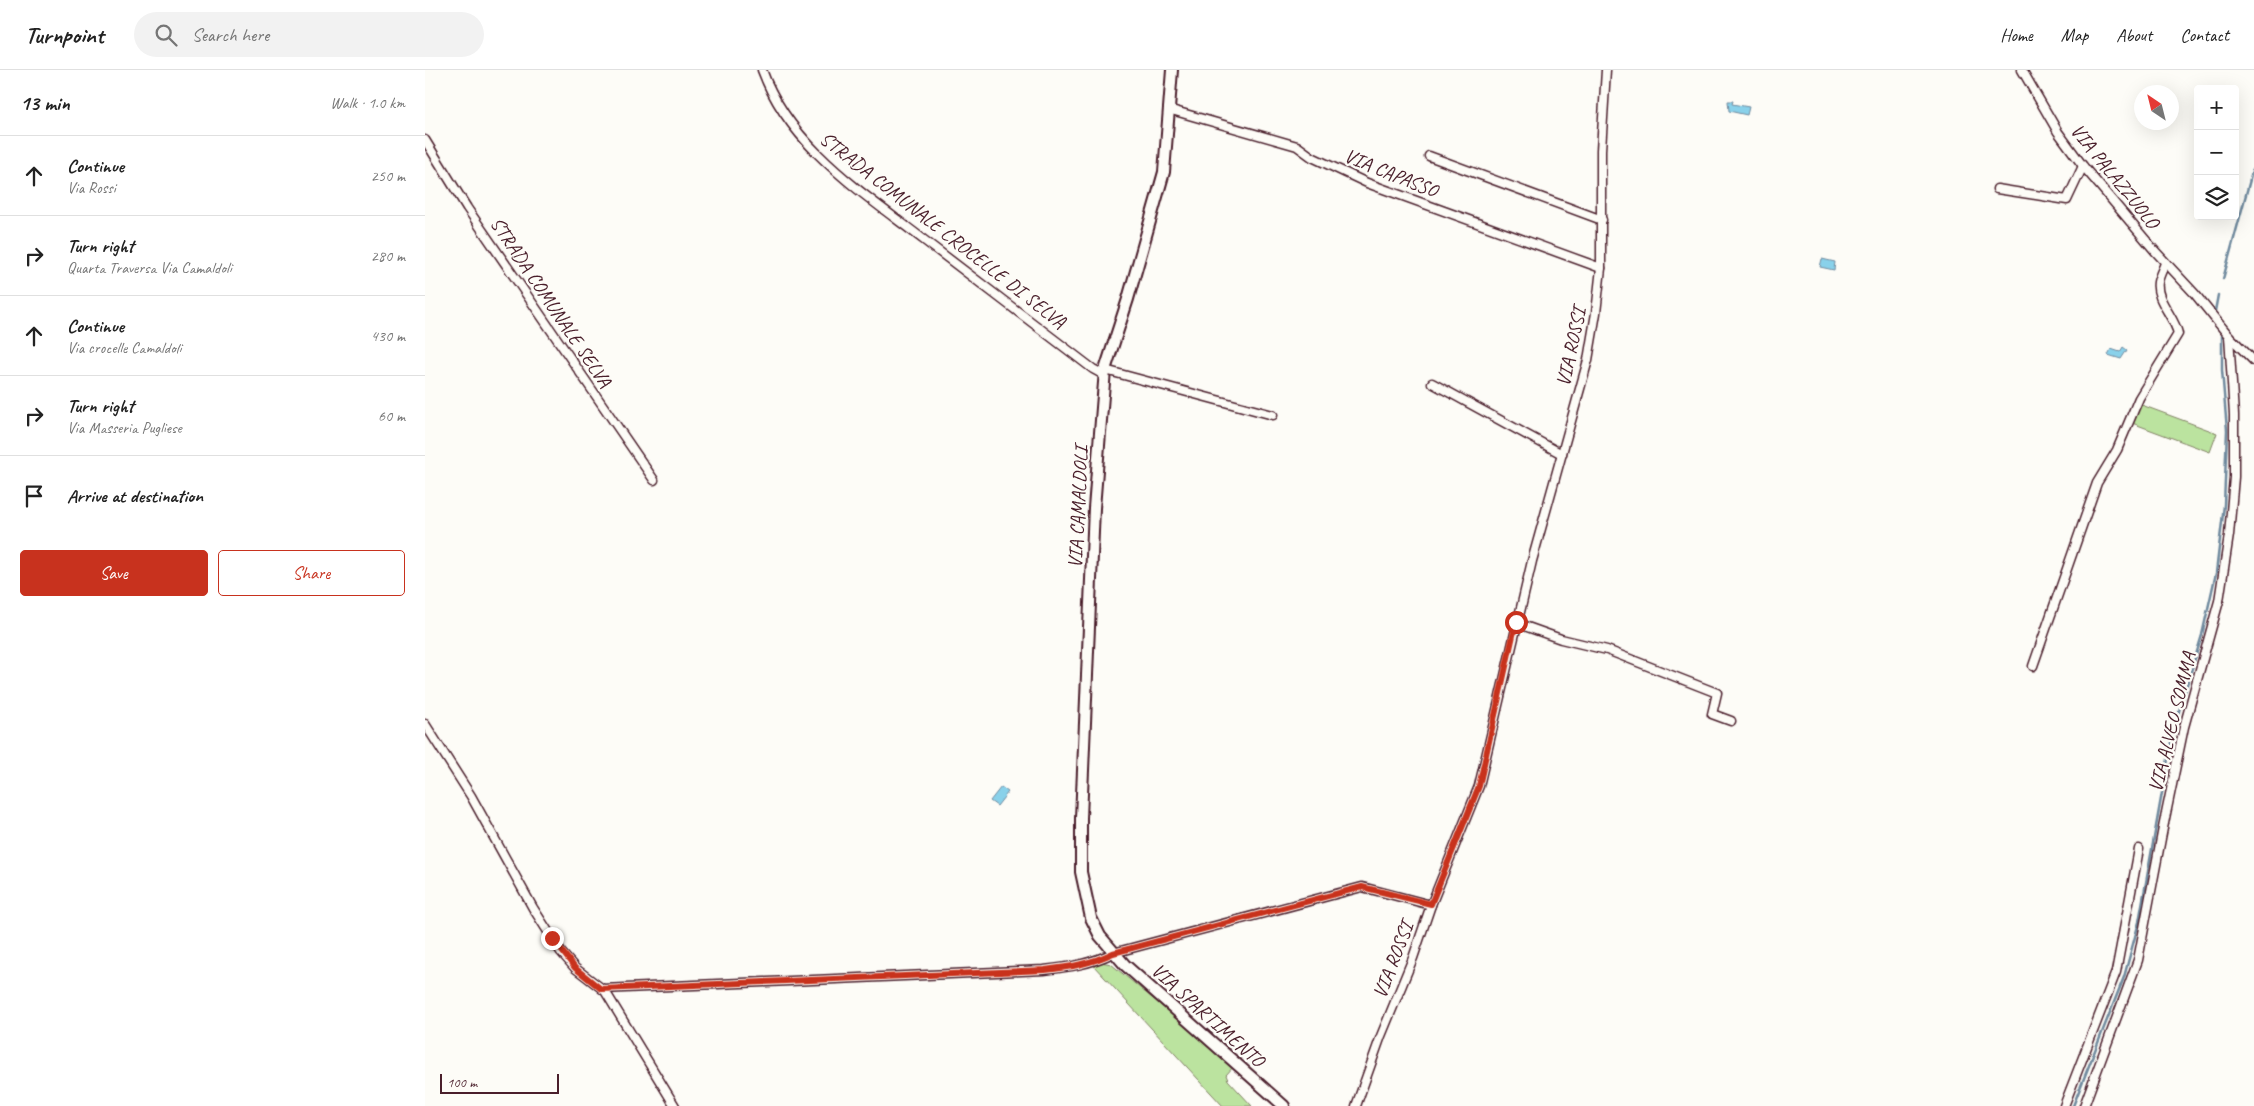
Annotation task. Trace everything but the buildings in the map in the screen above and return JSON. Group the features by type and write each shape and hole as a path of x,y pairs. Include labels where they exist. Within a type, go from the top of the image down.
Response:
{"street":[{"name":"STRADA COMUNALE CROCELLE DI SELVA","path":"761,70 770,93 793,127 818,156 1093,369 1273,416"},
{"name":"VIA CAMALDOLI","path":"1111,951 1099,936 1091,918 1081,872 1081,818 1094,508 1105,372 1164,172 1172,70"},
{"name":"VIA ROSSI","path":"1356,1106 1381,1036 1413,958 1431,904 1479,786 1516,622 1587,360 1596,313 1601,268 1601,150 1607,70"},
{"name":"VIA PALAZZUOLO","path":"2022,70 2058,132 2083,166 2165,263 2195,294 2229,336 2253,359"},
{"name":"VIA CAPASSO","path":"1168,109 1297,146 1312,157 1383,190 1601,268"},
{"name":"STRADA COMUNALE SELVA","path":"425,140 467,208 654,480"},
{"path":"1429,156 1602,220"},
{"path":"1997,189 2067,200 2083,166"},
{"path":"2033,666 2097,483 2117,450 2139,398 2178,334 2177,328 2159,293 2158,283 2165,263"},
{"name":"VIA ALVEO SOMMA","path":"2084,1106 2138,960 2184,727 2219,601 2229,535 2234,476 2234,416 2229,336"},
{"path":"1433,383 1562,454"},
{"path":"1516,622 1561,639 1607,650 1717,693 1712,714 1731,721"},
{"path":"425,724 471,796 533,908 561,952 575,968 603,990 675,1106"},
{"path":"2064,1106 2116,972 2139,849"},
{"path":"603,990 1045,970 1094,962 1111,951 1362,887 1431,904"},
{"name":"VIA SPARTIMENTO","path":"1111,951 1284,1106"}],"green space":[{"path":"2139,404 2217,433 2210,452 2132,423"},
{"path":"1101,962 1111,964 1234,1066 1226,1075 1228,1080 1252,1106 1223,1106 1093,965"}],"water":[{"path":"1728,101 1733,101 1732,104 1749,107 1747,115 1729,111"},
{"path":"1822,259 1835,262 1834,270 1820,267"},
{"path":"2123,347 2127,350 2121,359 2108,355 2111,349 2120,352"},
{"path":"1001,787 1008,792 997,806 990,801"}],"waterway":[{"path":"2223,279 2254,165"},
{"path":"2215,311 2218,295"},
{"path":"2073,1106 2124,977 2139,922 2173,731 2202,635 2216,573 2224,505 2227,430 2222,370 2222,336"}],"route":[{"path":"552,938 575,968 601,989 760,980 1045,970 1094,962 1113,953 1362,887 1431,904 1479,786 1516,622"}]}
